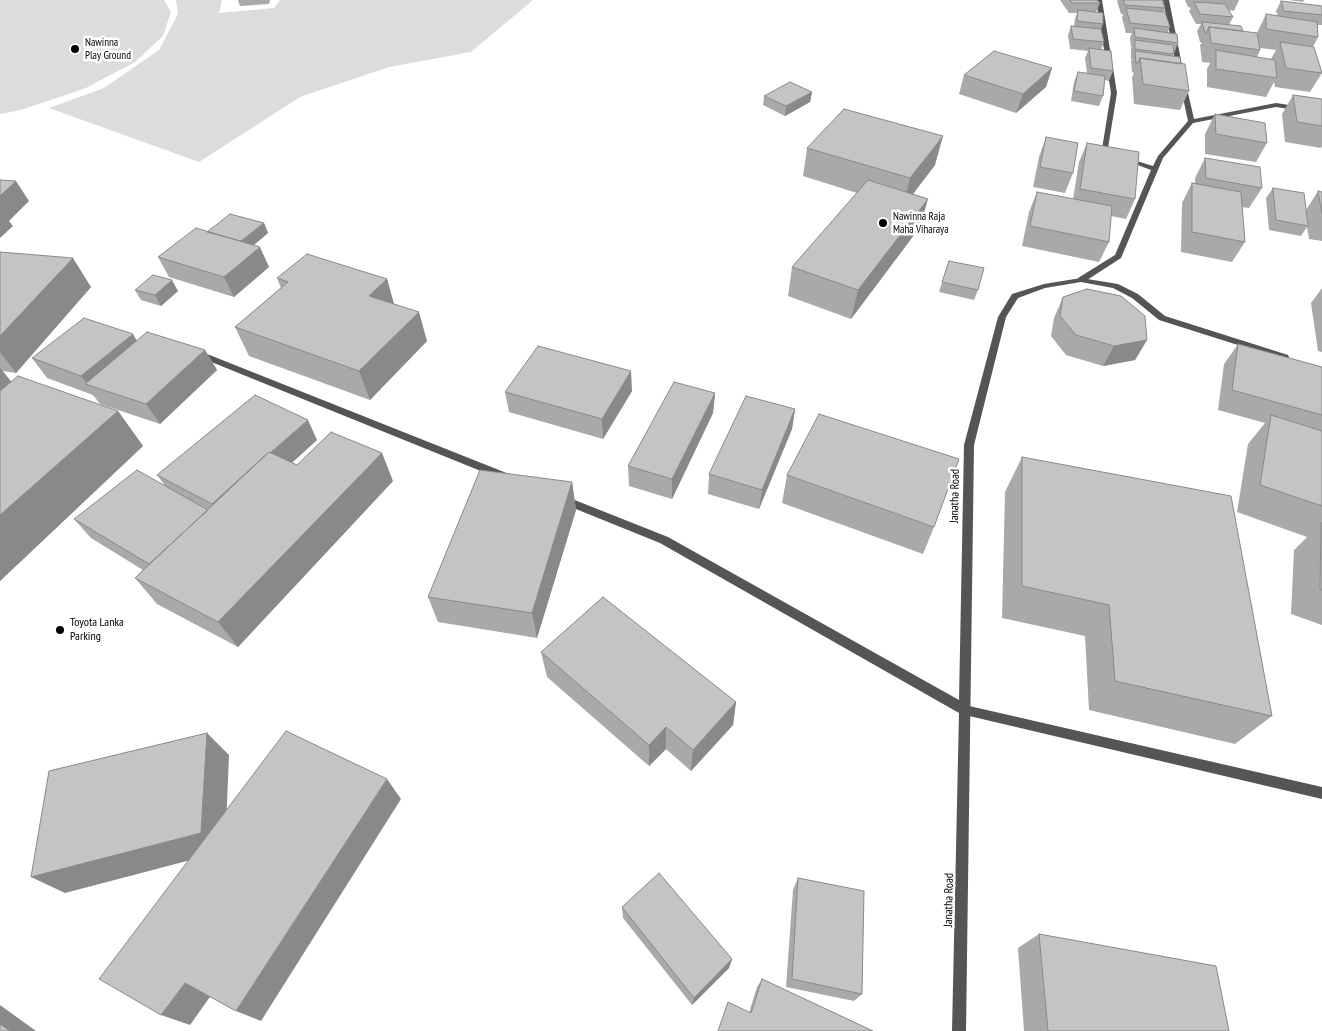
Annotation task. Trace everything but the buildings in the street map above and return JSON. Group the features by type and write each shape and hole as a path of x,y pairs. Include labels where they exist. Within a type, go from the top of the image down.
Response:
{"street":[{"path":"1099,0 1114,92 1105,149 1118,158 1155,169"},
{"path":"1166,0 1191,122"},
{"path":"1080,280 1118,256 1160,157 1191,122 1276,105 1322,112"},
{"name":"Janatha Road","path":"958,1031 965,710 968,445 1002,317 1016,296 1044,286 1080,280 1115,286 1135,296 1162,318 1295,360"},
{"path":"184,348 516,480"},
{"path":"553,495 664,540 965,710 1322,793"}],"shaded area":[{"name":"Nawinna Play Ground","path":"0,0 164,0 171,12 163,36 135,62 86,88 21,110 0,114"},
{"path":"176,0 222,0 219,13 274,8 280,0 533,0 471,52 389,67 300,97 199,162 49,108 104,88 159,50 178,14"}],"place":[{"name":"Nawinna Play Ground","path":"75,49"},
{"name":"Nawinna Raja Maha Viharaya","path":"883,223"},
{"name":"Toyota Lanka Parking","path":"60,630"}]}
